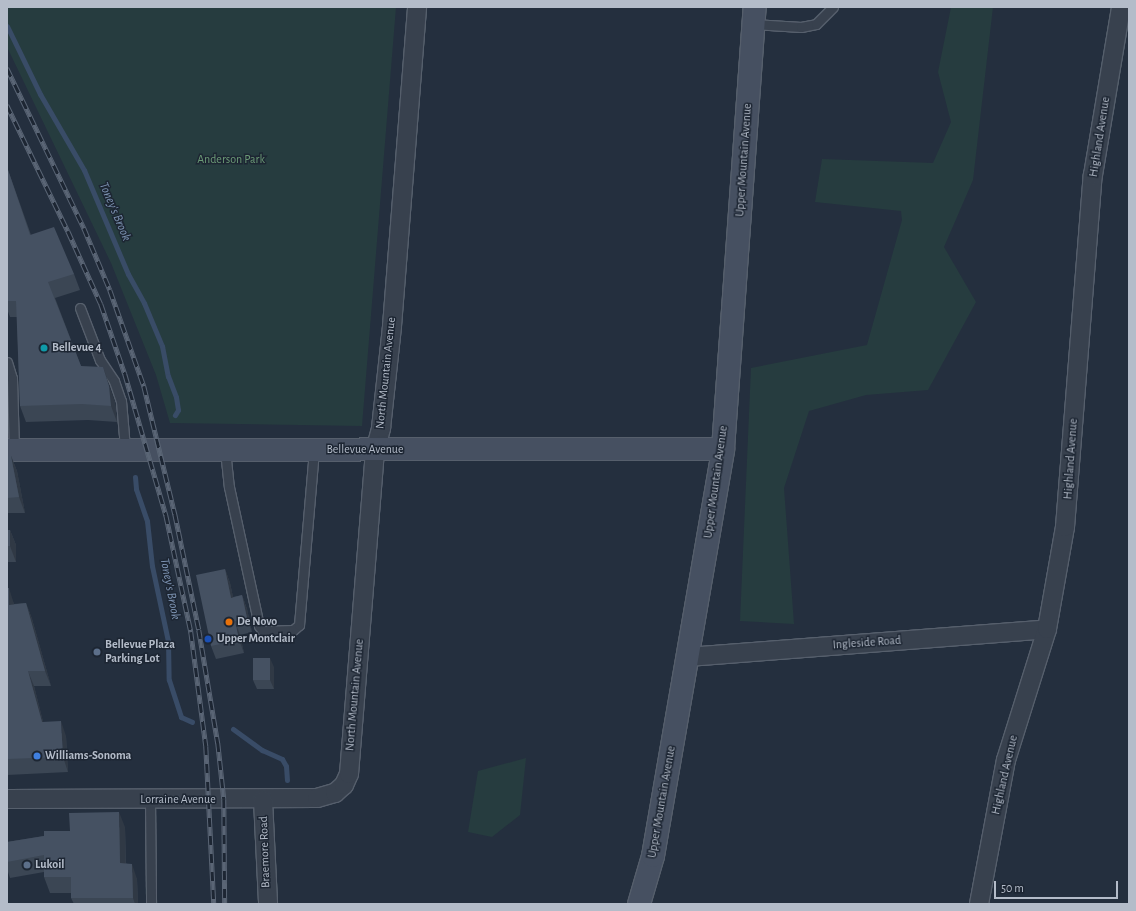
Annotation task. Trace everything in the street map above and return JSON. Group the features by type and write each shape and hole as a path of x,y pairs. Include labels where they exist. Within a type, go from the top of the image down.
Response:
{"street":[{"name":"North Mountain Avenue","path":"344,785 349,774 375,450 381,428 392,326 417,7"},
{"name":"Highland Avenue","path":"979,904 1006,760 1047,629 1065,527 1093,175 1121,7"},
{"name":"Upper Mountain Avenue","path":"639,904 653,856 723,449 754,16"},
{"name":"Bellevue Avenue","path":"10,450 125,448 225,450 723,449"},
{"name":"Ingleside Road","path":"687,657 1047,629"},
{"name":"Lorraine Avenue","path":"7,799 263,800 317,798 335,793 344,785"},
{"name":"Braemore Road","path":"263,800 268,904"}],"lane":[{"path":"754,16 801,27 816,24 824,18 833,7"},
{"path":"80,308 100,360 114,381 121,401 125,448"},
{"path":"7,362 12,378 10,450"},
{"path":"225,450 229,487 259,626 263,631 292,630 299,625 314,450"},
{"path":"150,800 151,904"}],"green space":[{"name":"Anderson Park","path":"7,7 396,7 362,426 170,423 156,375 111,263 7,47"},
{"path":"951,7 993,7 973,180 944,247 976,302 928,390 866,395 809,411 784,488 794,624 740,621 751,368 867,345 902,220 901,211 815,202 822,159 933,163 951,122 938,72"},
{"path":"526,758 520,815 492,837 468,832 478,771"}],"building":[{"path":"7,167 30,235 54,227 74,274 48,282 81,366 103,367 109,386 111,406 82,404 20,406 16,301 7,301"},
{"path":"7,456 11,456 19,497 7,498"},
{"path":"7,530 10,530 10,546 7,546"},
{"name":"De Novo","path":"225,569 231,598 242,595 247,618 235,621 239,640 211,646 196,575"},
{"path":"7,588 9,588 9,605 26,603 45,671 28,671 42,722 61,721 63,757 7,759"},
{"path":"253,658 270,658 270,680 253,680"},
{"path":"119,812 120,863 132,864 133,898 71,898 71,877 44,877 44,855 7,862 7,842 44,836 44,831 70,831 69,813"}],"waterway":[{"name":"Toney's Brook","path":"7,26 40,94 84,170 128,274 144,303 162,346 168,376 176,397 178,410 175,415"},
{"name":"Toney's Brook","path":"135,477 136,489 147,521 152,566 168,641 169,680 181,717 192,722"},
{"name":"Toney's Brook","path":"233,729 262,750 282,759 286,766 287,780"}],"railway":[{"path":"7,68 84,228 110,290 144,386 175,514 199,630 218,743 224,799 225,904"},
{"path":"7,105 68,231 101,304 125,374 166,515 191,632 206,746 214,904"}],"place":[{"name":"Bellevue 4","path":"44,348"},
{"name":"De Novo","path":"229,622"},
{"name":"Upper Montclair","path":"208,639"},
{"name":"Bellevue Plaza Parking Lot","path":"97,652"},
{"name":"Williams-Sonoma","path":"37,756"},
{"name":"Lukoil","path":"27,865"}]}
